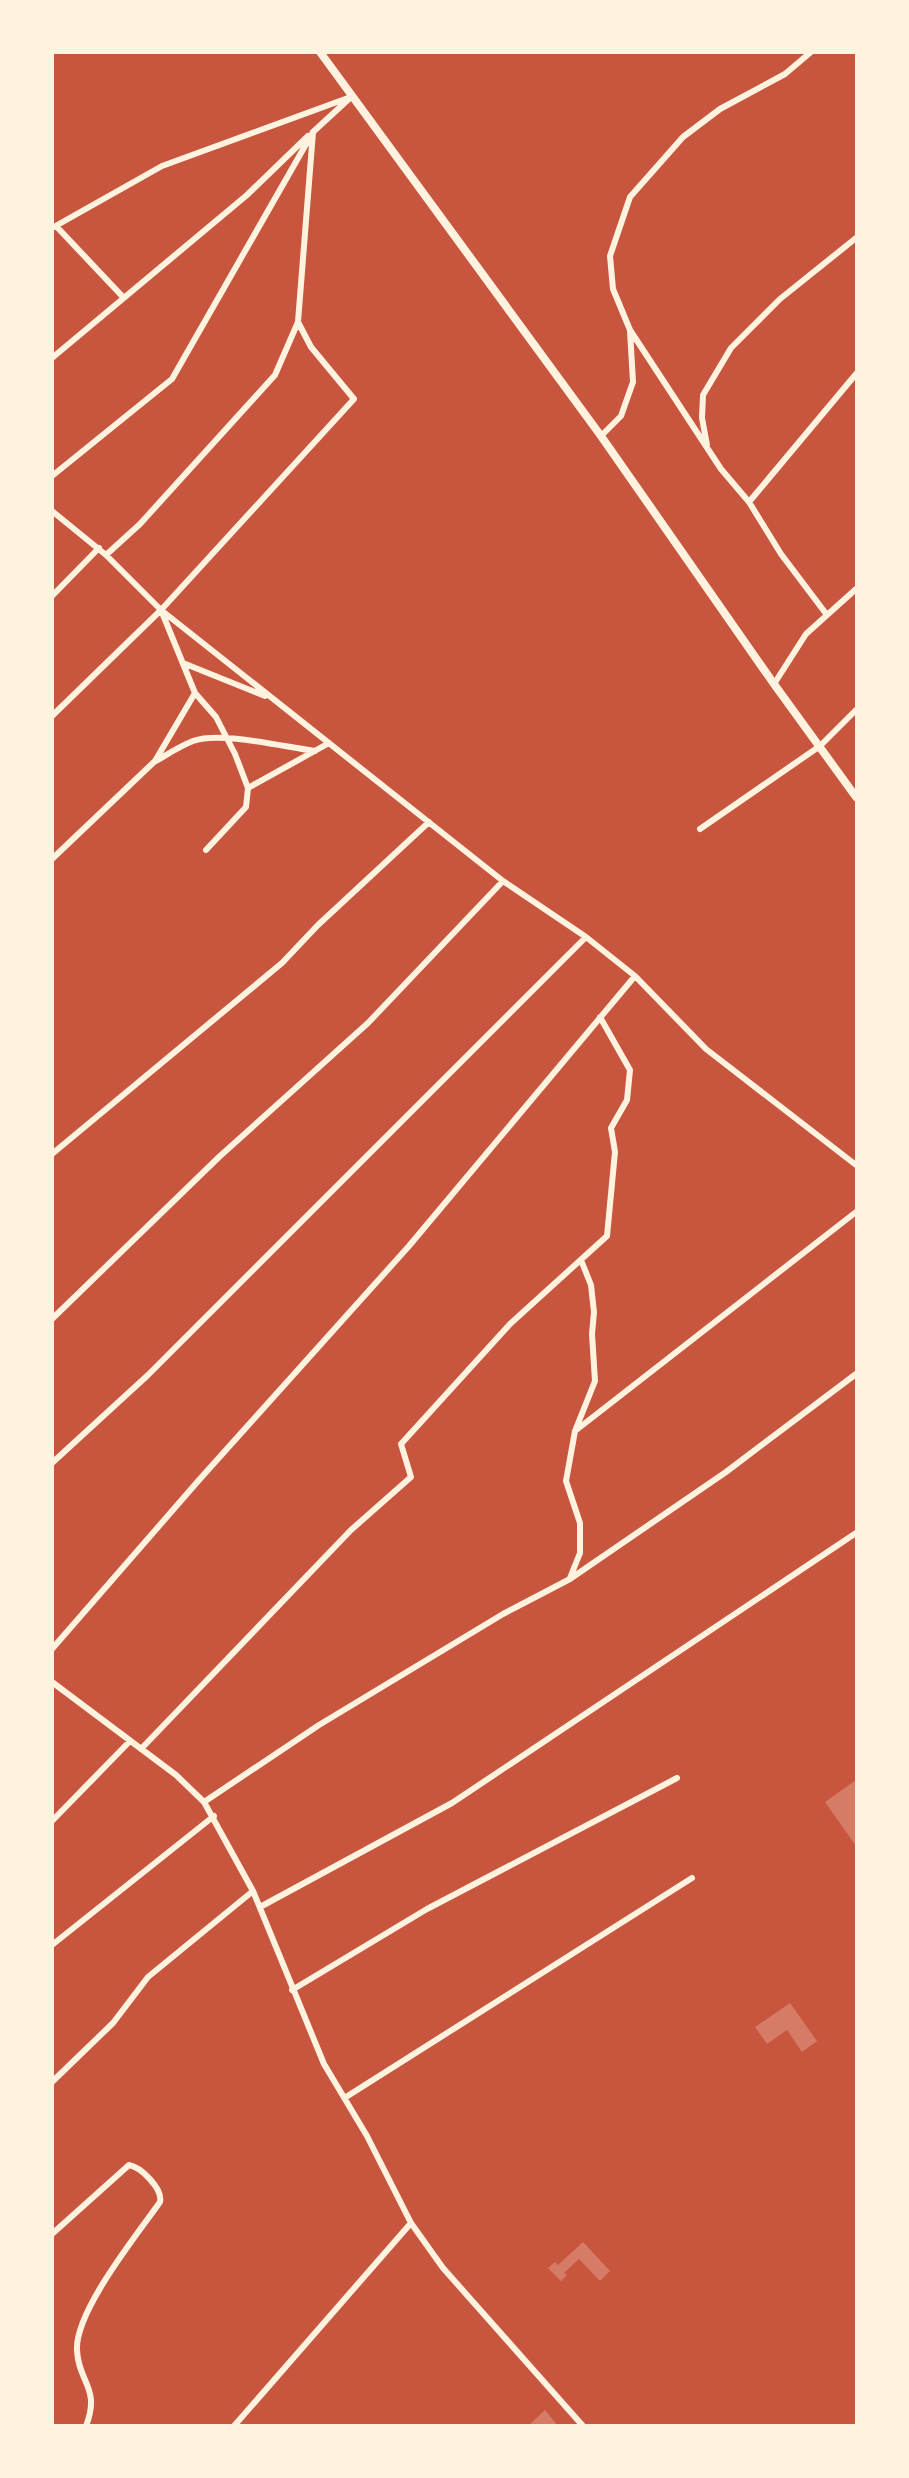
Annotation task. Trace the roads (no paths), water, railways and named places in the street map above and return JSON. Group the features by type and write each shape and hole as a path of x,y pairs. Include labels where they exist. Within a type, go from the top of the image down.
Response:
{"street":[{"path":"320,52 601,436 856,797"},
{"path":"811,52 785,74 720,109 683,137 630,196 610,256 613,289 630,330 721,469 749,502 781,554 827,615"},
{"path":"52,358 247,195 351,97"},
{"path":"123,297 54,227 162,166 351,97"},
{"path":"106,555 140,524 275,375 298,322 313,132"},
{"path":"52,476 172,379 313,132"},
{"path":"707,448 702,418 703,395 731,348 780,299 856,238"},
{"path":"52,716 161,610 354,399 311,347 298,322"},
{"path":"601,436 621,416 633,382 630,330"},
{"path":"749,502 856,374"},
{"path":"52,511 106,555 161,610 503,882 586,937 634,976 706,1049 856,1165"},
{"path":"52,596 99,549"},
{"path":"774,684 806,634 856,589"},
{"path":"161,610 195,693 216,717 248,788 246,807 206,850"},
{"path":"183,663 271,698"},
{"path":"155,761 195,693"},
{"path":"700,829 820,746 856,710"},
{"path":"52,859 155,761 193,741 227,738 315,751"},
{"path":"248,788 329,743"},
{"path":"52,1154 282,963 326,918 429,822"},
{"path":"52,1318 219,1157 368,1023 503,882"},
{"path":"52,1463 148,1375 586,937"},
{"path":"52,1649 199,1480 409,1246 634,976"},
{"path":"141,1749 351,1530 411,1478 401,1444 510,1324 607,1236 615,1152 612,1128 627,1100 630,1070 600,1017"},
{"path":"575,1431 856,1212"},
{"path":"570,1579 580,1553 580,1523 566,1481 575,1431 595,1381 591,1285 581,1260"},
{"path":"204,1802 319,1725 503,1614 570,1579 726,1472 856,1374"},
{"path":"260,1907 452,1803 856,1533"},
{"path":"52,1682 176,1775 204,1802 214,1816 253,1891 324,2064 346,2097 411,2223 443,2268 582,2426"},
{"path":"52,1821 130,1741"},
{"path":"292,1990 427,1909 677,1778"},
{"path":"52,1946 214,1816"},
{"path":"346,2097 692,1878"},
{"path":"52,2082 113,2023 148,1977 253,1891"},
{"path":"52,2234 129,2165 135,2166 162,2196 92,2302 78,2340 77,2356 93,2401 86,2426"},
{"path":"234,2426 411,2223"}]}
